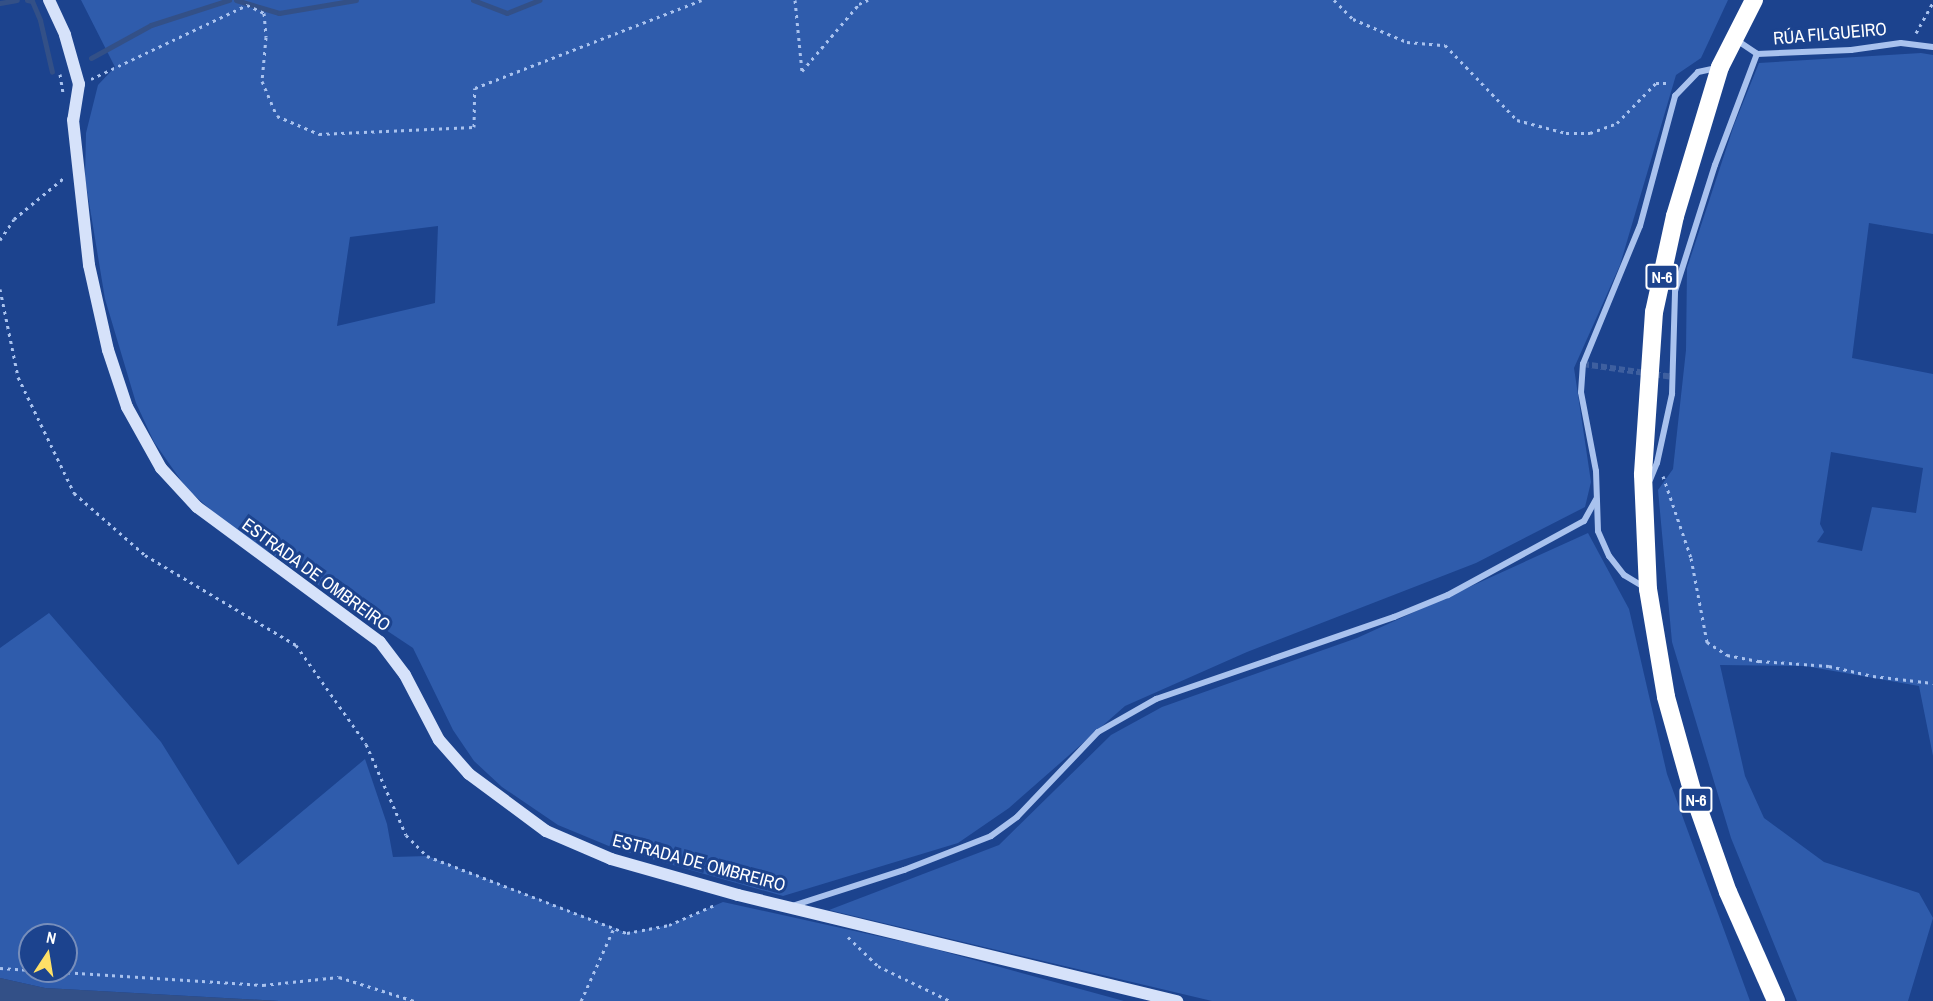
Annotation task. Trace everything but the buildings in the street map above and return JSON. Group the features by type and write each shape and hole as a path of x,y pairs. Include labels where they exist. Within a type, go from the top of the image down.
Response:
{"highway":[{"name":"N-6","path":"1754,0 1720,68 1675,216 1654,312 1644,418 1643,493 1648,589 1666,697 1692,790 1728,892 1776,1001"}],"street":[{"name":"ESTRADA DE OMBREIRO","path":"49,0 65,35 79,84 73,120 89,265 108,350 128,407 161,468 197,507 235,538 380,642 405,675 427,720 454,759 517,813 574,845 612,859 738,895 1177,1001"},
{"name":"RÚA FILGUEIRO","path":"1734,39 1758,54 1912,43 1933,47"},
{"path":"1643,493 1658,463 1672,394 1675,291 1715,165 1758,54"},
{"path":"1648,589 1624,575 1609,556 1598,531 1591,432 1581,392 1583,364 1640,226 1675,96 1684,83 1698,72 1720,68"},
{"path":"790,907 904,870 991,836 1017,816 1098,732 1156,699 1394,617 1448,595 1584,521 1596,499"}],"path":[{"path":"79,84 247,5 264,13 266,37 262,81 278,116 319,134 474,127 475,88 702,0"},
{"path":"795,0 802,71 860,4 868,0"},
{"path":"1334,0 1353,19 1407,42 1445,45 1517,120 1566,133 1590,133 1617,123 1656,83 1684,83"},
{"path":"1912,43 1933,2"},
{"path":"58,65 63,96"},
{"path":"0,240 14,219 42,192 77,172"},
{"path":"0,289 18,377 74,493 145,555 296,645 366,744 406,834 427,856 627,933 669,925 738,895"},
{"path":"1658,463 1691,558 1707,642 1727,655 1759,661 1829,666 1873,676 1933,683"},
{"path":"581,1001 614,928"},
{"path":"846,935 879,966 950,1001"},
{"path":"0,968 263,985 339,977 414,1001"}],"shaded area":[{"path":"81,0 1728,0 1701,58 1676,75 1620,265 1574,368 1591,482 1585,507 1476,563 1247,652 1125,706 1009,808 958,843 783,896 616,849 558,825 502,787 474,761 453,730 413,648 228,525 187,489 154,442 136,403 105,299 85,178 86,133 98,85 115,67","holes":["438,226 435,303 337,326 350,237"]},
{"path":"1921,53 1933,55 1933,234 1869,223 1852,358 1933,374 1933,756 1919,686 1805,666 1720,665 1745,776 1764,818 1824,862 1919,893 1933,918 1908,1001 1797,1001 1731,838 1672,642 1658,490 1673,469 1686,350 1687,268 1734,125 1759,63","holes":["1831,452 1923,468 1916,513 1872,507 1862,551 1817,542 1824,532 1820,524"]},
{"path":"1588,533 1629,609 1667,774 1750,1001 1212,1001 829,910 999,845 1111,735 1162,707 1357,638"},
{"path":"49,613 161,742 238,865 365,759 387,824 393,857 427,856 627,933 669,925 723,902 927,947 1124,1001 279,1001 45,988 22,983 78,983 78,923 18,923 18,982 0,978 0,648"},
{"path":"0,978 45,988 279,1001 0,1001"}],"waterway":[{"path":"0,3 17,0"},
{"path":"27,0 32,1 40,20 52,72"},
{"path":"91,58 151,25 229,0"},
{"path":"236,0 279,13 356,0"},
{"path":"473,0 507,13 539,0"}],"tunnel":[{"path":"1583,364 1673,377"}]}
